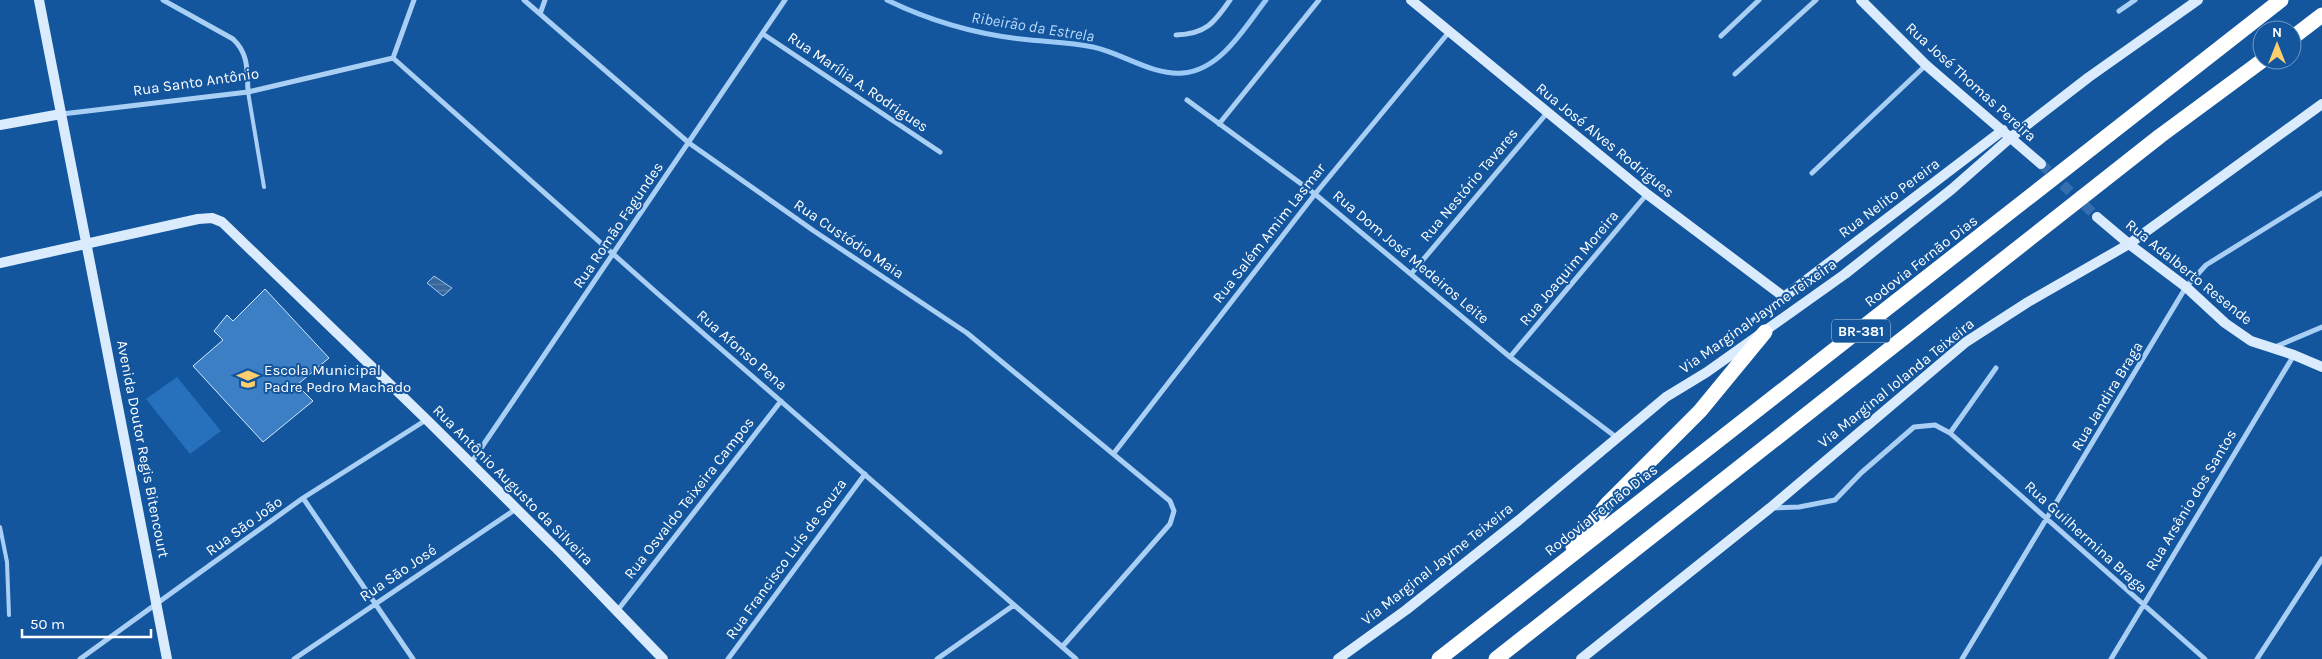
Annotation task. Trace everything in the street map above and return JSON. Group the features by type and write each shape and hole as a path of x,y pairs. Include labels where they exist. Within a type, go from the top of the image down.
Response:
{"highway":[{"name":"Rodovia Fernão Dias","path":"1438,659 2281,0"},
{"path":"2302,30 2322,15"},
{"name":"BR-381","path":"1496,659 2160,136 2252,67"},
{"path":"1557,567 1608,503 1700,411 1765,332"}],"street":[{"name":"Avenida Doutor Regis Bitencourt","path":"39,0 88,244 167,659"},
{"path":"162,0 233,39 240,46 247,60 248,92"},
{"path":"393,58 414,0"},
{"name":"Rua Custódio Maia","path":"524,0 689,143 814,231 967,333 1163,494 1173,507 1174,516 1170,524 1062,647"},
{"path":"540,14 545,0"},
{"name":"Rua Romão Fagundes","path":"470,463 785,0"},
{"path":"1176,35 1204,30 1216,19 1230,0"},
{"path":"1219,124 1319,0"},
{"name":"Rua José Alves Rodrigues","path":"1412,0 1546,113 1647,194 1784,297"},
{"path":"1721,36 1759,0"},
{"path":"1735,74 1816,0"},
{"name":"Rua José Thomas Pereira","path":"1861,0 1926,65 2041,164"},
{"path":"2119,11 2135,0"},
{"name":"Via Marginal Jayme Teixeira","path":"1338,659 1406,610 1519,520 1666,396 1707,372 1765,332 1868,256 1952,189 2010,138 2090,77 2198,0"},
{"name":"Rua Salém Amim Lasmar","path":"1114,453 1315,194 1449,32"},
{"name":"Rua Marília A. Rodrigues","path":"763,34 940,152"},
{"name":"Rua Santo Antônio","path":"0,125 61,114 248,92 393,58"},
{"name":"Rua Afonso Pena","path":"393,58 613,254 1076,659"},
{"path":"1812,173 1926,65"},
{"name":"Rua Dom José Medeiros Leite","path":"1187,100 1315,194 1510,357 1616,437"},
{"name":"Via Marginal Iolanda Teixeira","path":"1581,659 1770,508 1966,342 2028,302 2129,244 2322,104"},
{"name":"Rua Nestório Tavares","path":"1411,274 1546,113"},
{"name":"Rua Nelito Pereira","path":"1745,326 2003,130"},
{"name":"Rua Jandira Braga","path":"1962,659 2048,520 2186,287 2206,265 2322,193"},
{"name":"Rua Joaquim Moreira","path":"1510,357 1647,194"},
{"name":"Rua Adalberto Resende","path":"2097,216 2129,244 2186,287 2251,341 2294,355 2322,367"},
{"name":"Rua Antônio Augusto da Silveira","path":"0,263 198,218 212,218 222,222 427,420 617,610 663,659"},
{"path":"2272,348 2322,327"},
{"name":"Rua Arsênio dos Santos","path":"2111,659 2142,604 2294,355"},
{"path":"1770,508 1799,507 1835,500 1861,473 1914,427 1935,425 1950,433 1996,368"},
{"name":"Rua Osvaldo Teixeira Campos","path":"617,610 781,401"},
{"name":"Rua São João","path":"80,659 303,498 427,420"},
{"name":"Rua Guilhermina Braga","path":"1950,433 2205,659"},
{"name":"Rua Francisco Luís de Souza","path":"728,659 865,474"},
{"path":"303,498 413,659"},
{"name":"Rua São José","path":"294,659 516,509"},
{"path":"2257,659 2322,559"},
{"path":"937,659 1014,605"}],"lane":[{"path":"248,92 264,187"},
{"path":"0,527 6,562 9,615"}],"shaded area":[{"path":"434,276 452,288 443,296 427,283"},
{"path":"177,377 221,431 190,454 146,399"}],"building":[{"path":"265,289 329,358 297,385 313,401 263,442 193,366 223,340 214,331 227,315 233,321"}],"waterway":[{"name":"Ribeirão da Estrela","path":"887,0 919,14 970,30 1004,37 1093,47 1149,68 1172,73 1197,70 1220,56 1241,34 1266,0"}],"tunnel":[{"path":"2041,164 2097,217"}],"place":[{"name":"Escola Municipal Padre Pedro Machado","path":"248,379"}]}
